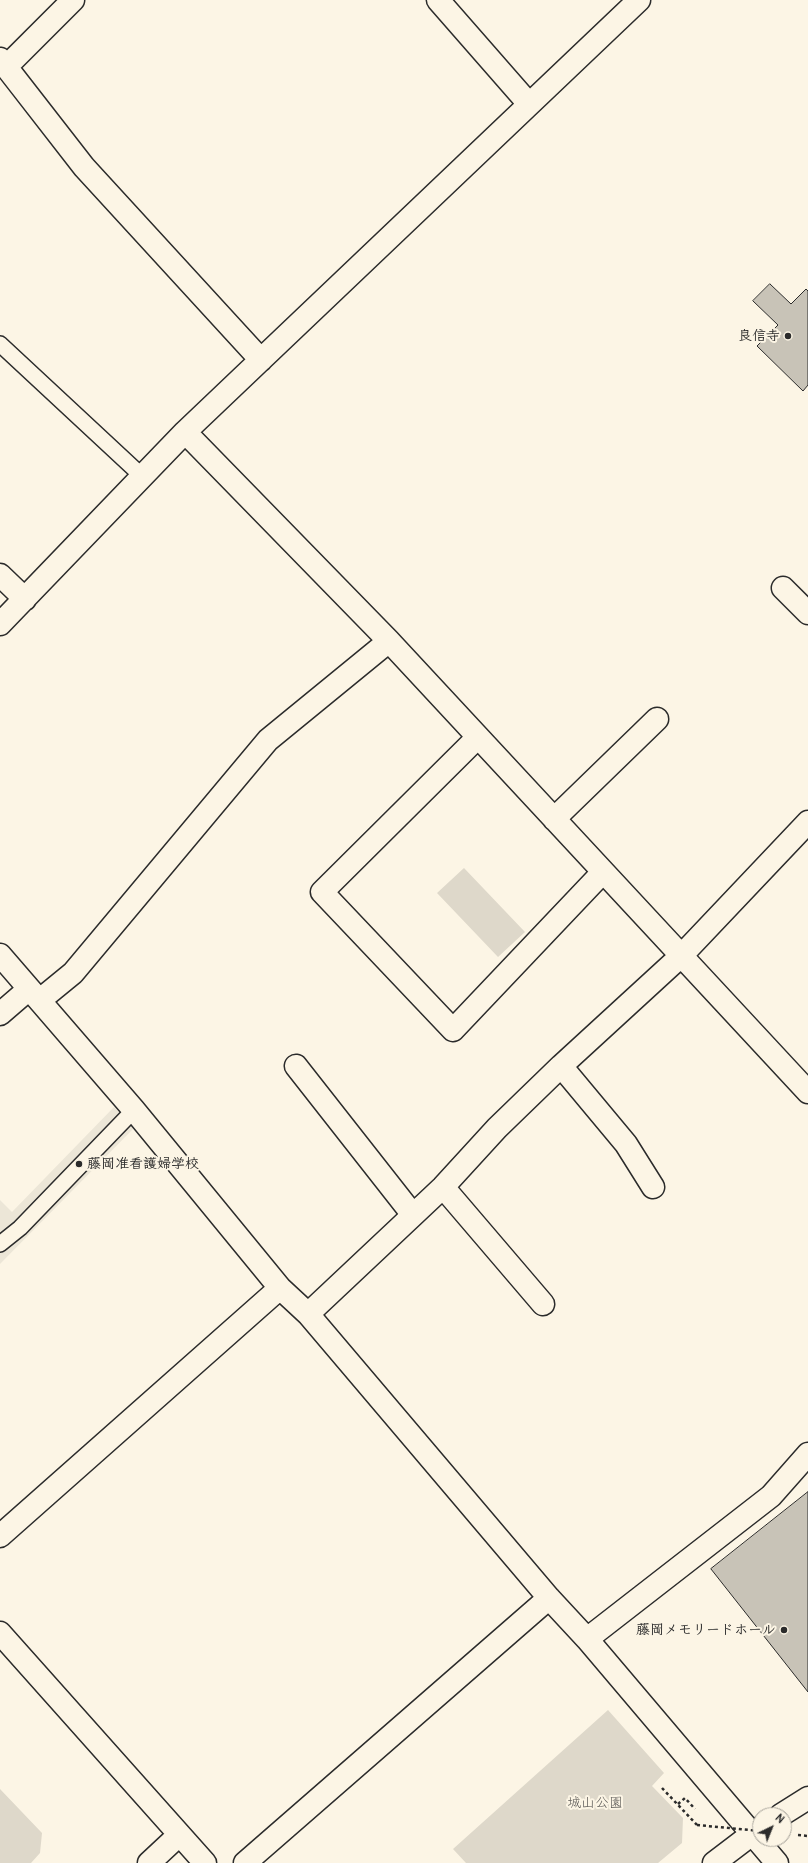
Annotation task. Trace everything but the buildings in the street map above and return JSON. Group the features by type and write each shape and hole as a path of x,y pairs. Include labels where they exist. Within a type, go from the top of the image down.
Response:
{"street":[{"path":"73,0 3,63 84,167 261,360"},
{"path":"438,0 530,104"},
{"path":"0,624 185,432 639,0"},
{"path":"185,432 389,641 808,1092"},
{"path":"0,575 25,599"},
{"path":"783,588 808,613"},
{"path":"0,1014 73,973 268,740 389,641"},
{"path":"554,819 657,719"},
{"path":"478,737 322,892 453,1030 603,872"},
{"path":"308,1314 443,1187 497,1128 561,1066 682,956 808,822"},
{"path":"0,955 134,1110 280,1288 308,1314 549,1598 752,1825"},
{"path":"296,1066 413,1215"},
{"path":"561,1066 626,1144 653,1187"},
{"path":"443,1187 543,1304"},
{"path":"0,1536 280,1288"},
{"path":"587,1639 771,1496 808,1454"},
{"path":"245,1863 549,1598"},
{"path":"0,1633 205,1863"},
{"path":"792,1808 808,1798"},
{"path":"149,1863 180,1835"},
{"path":"714,1863 752,1835"},
{"path":"767,1847 777,1863"}],"lane":[{"path":"0,344 143,477"},
{"path":"0,1244 20,1228 134,1110"}],"path":[{"path":"662,1788 697,1825 752,1830"},
{"path":"678,1804 685,1798 697,1811"}],"shaded area":[{"name":"藤岡准看護婦学校","path":"114,1107 134,1128 0,1264 0,1200 12,1212"}],"green space":[{"path":"464,868 525,932 498,957 437,893"},
{"name":"城山公園","path":"608,1710 664,1773 652,1786 683,1818 682,1843 658,1863 466,1863 453,1849"},
{"path":"0,1789 42,1833 40,1853 31,1863 0,1863"}],"place":[{"name":"良信寺","path":"788,336"},
{"name":"藤岡准看護婦学校","path":"79,1164"},
{"name":"藤岡メモリードホール","path":"784,1630"}]}
